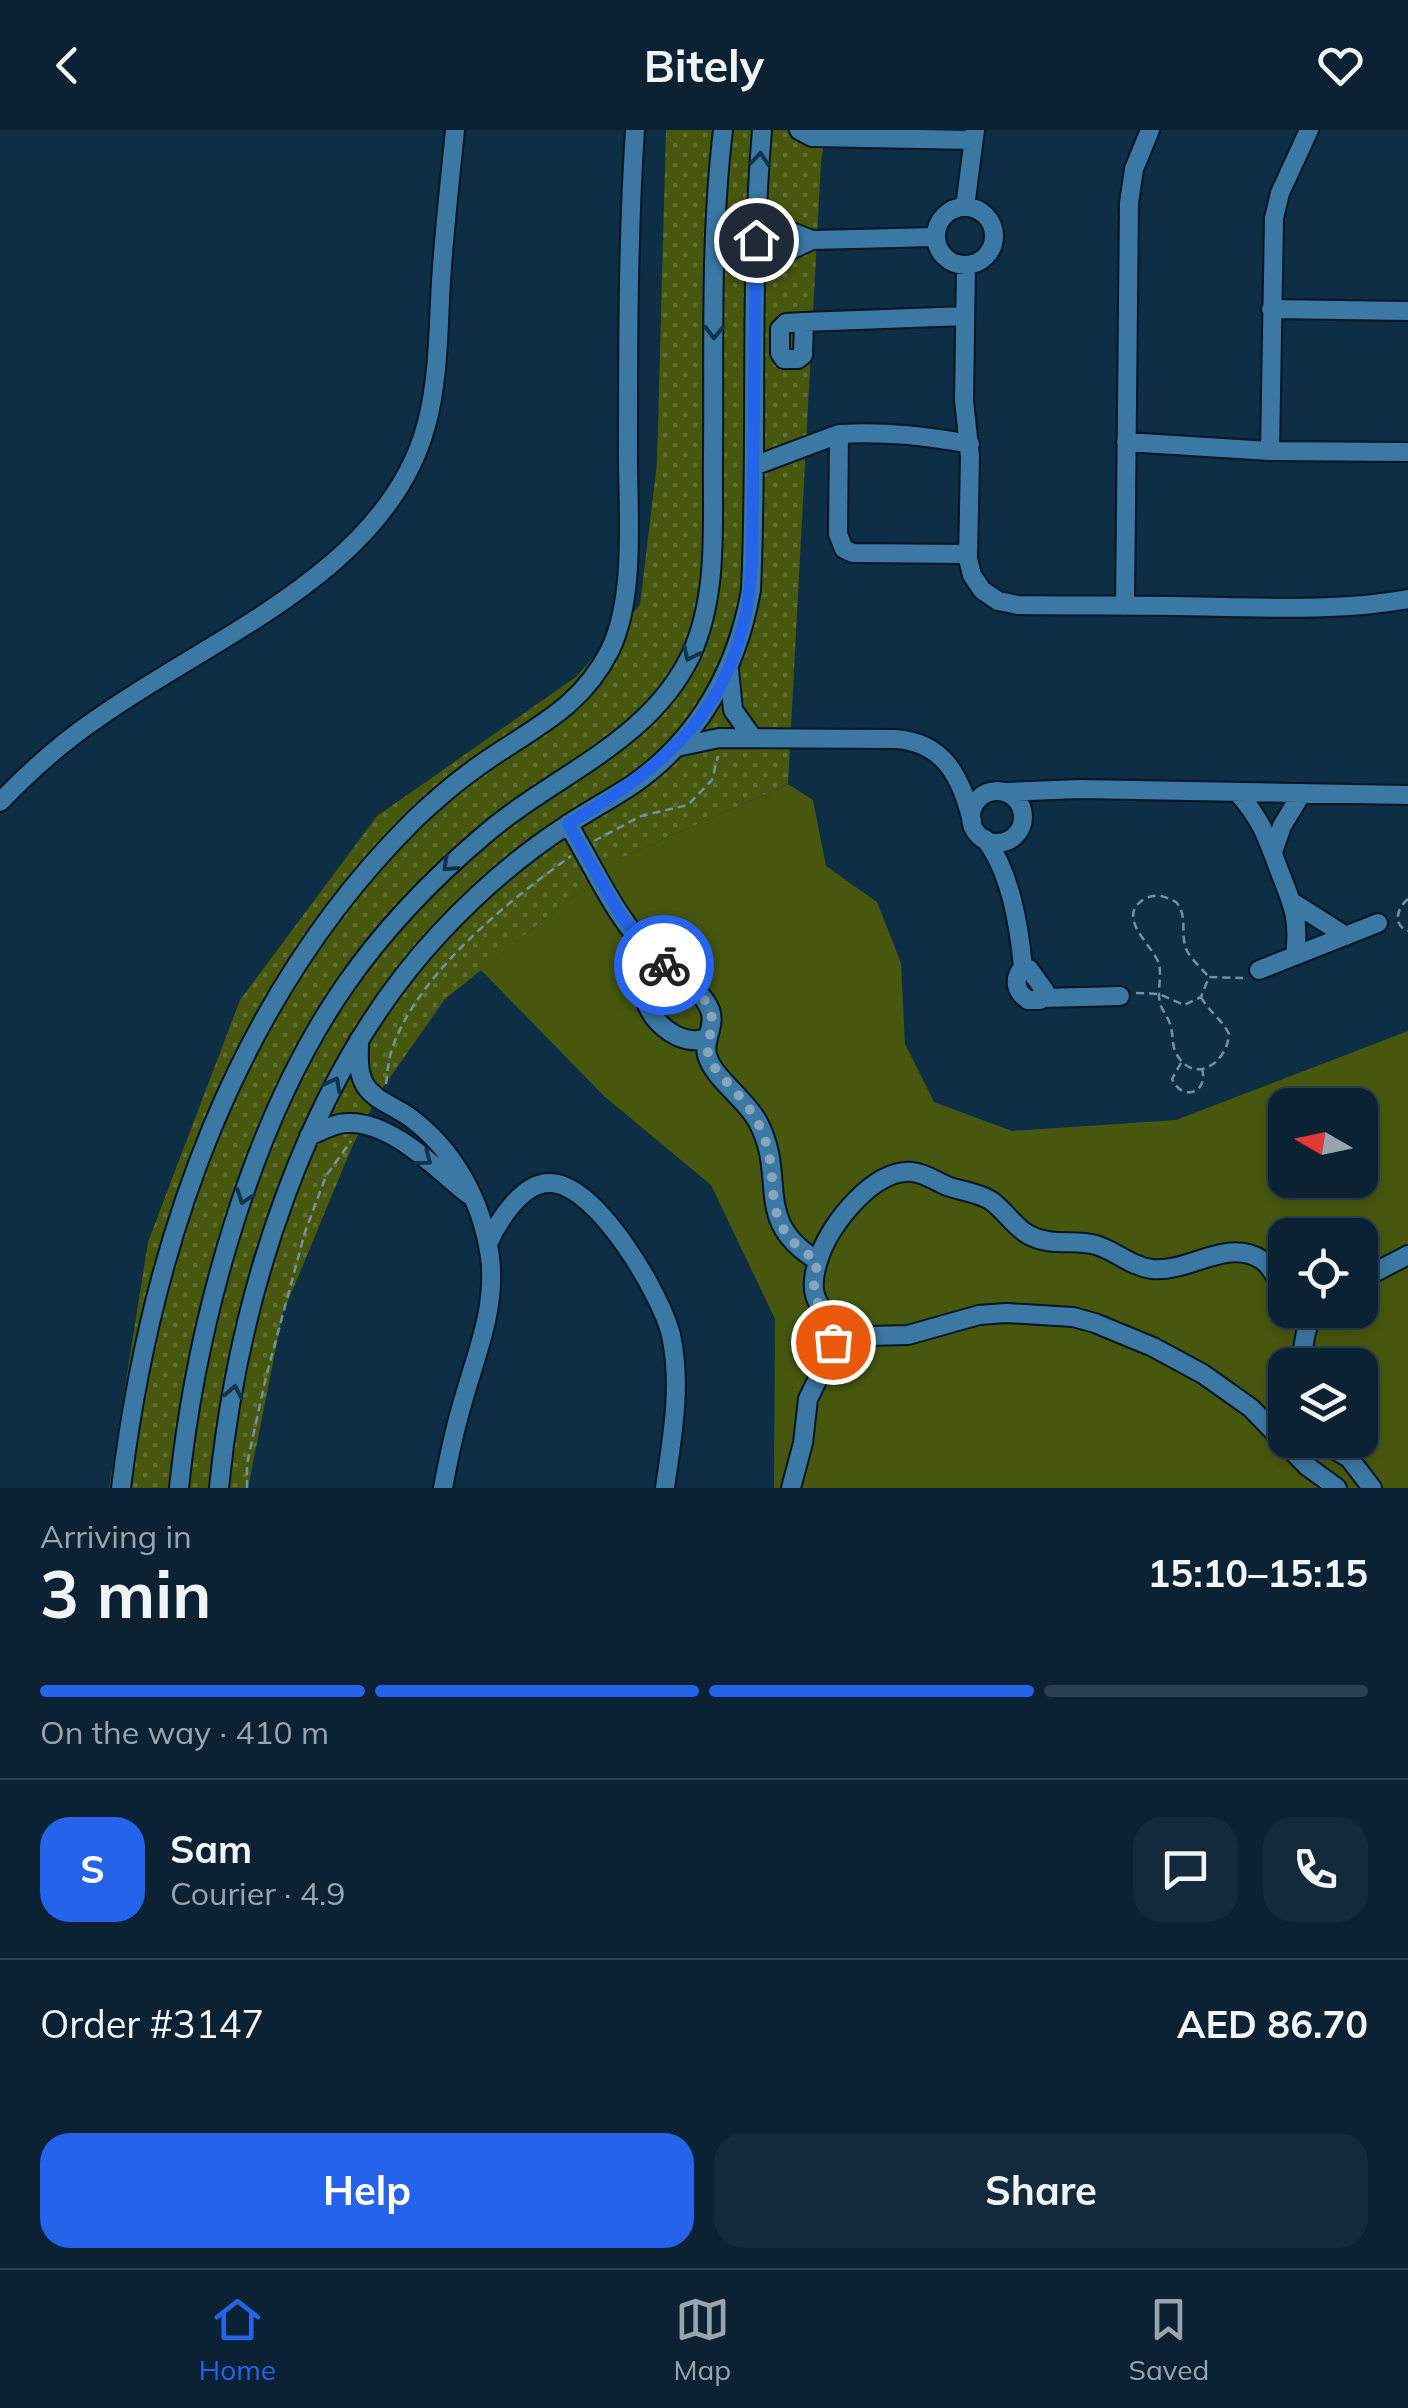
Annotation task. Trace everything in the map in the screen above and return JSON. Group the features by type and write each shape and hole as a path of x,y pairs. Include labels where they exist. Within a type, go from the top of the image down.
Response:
{"street":[{"path":"0,802 41,762 98,717 317,574 380,516 413,460 432,399 455,130"},
{"path":"121,1488 136,1384 172,1243 217,1117 272,1003 326,919 397,838 468,774 580,696 615,638 626,564 635,130"},
{"path":"179,1488 199,1360 229,1243 286,1091 323,1019 369,952 426,887 506,816 634,730 666,695 691,654 702,624 712,561 716,224 722,130"},
{"path":"219,1488 232,1400 262,1272 310,1136 359,1040 439,934 498,877 568,824 634,784 677,748 706,710 729,668 751,590 758,272 755,208 762,130"},
{"path":"799,130 808,136 967,136"},
{"path":"936,130 967,136"},
{"path":"1124,606 1129,203 1134,169 1150,130"},
{"path":"1270,451 1274,218 1280,193 1308,130"},
{"path":"965,207 967,136"},
{"path":"965,207 980,210 990,221 994,236 991,250 980,261 966,266 951,262 940,251 936,237 940,222 950,211 965,207"},
{"path":"755,208 789,231 812,240 936,237"},
{"path":"758,272 812,240"},
{"path":"966,266 964,400 970,444 967,554 976,583 990,596 1008,604 1324,610 1408,598"},
{"path":"1271,309 1408,311"},
{"path":"804,322 965,316"},
{"path":"754,466 840,434 878,432 970,444"},
{"path":"840,434 838,534 844,549 967,554"},
{"path":"1126,442 1270,451 1408,452"},
{"path":"729,668 733,710 752,738"},
{"path":"677,748 719,738 906,739 936,752 958,776 972,820 1003,872 1023,967 1016,981 1017,989 1028,1000 1120,996"},
{"path":"958,776 1015,798 1022,807 1020,830 1012,838 1003,842 985,839"},
{"path":"1023,819 1066,790"},
{"path":"972,820 976,801 1000,791 1408,794"},
{"path":"1237,792 1260,820 1294,904 1298,920 1296,956"},
{"path":"1273,852 1282,826 1302,793"},
{"path":"568,824 621,916 648,950 690,984 708,1007 712,1020 709,1060 752,1111 764,1136 780,1228 795,1246 818,1261"},
{"path":"1003,872 1012,838"},
{"path":"1294,904 1346,936"},
{"path":"1260,970 1378,923"},
{"path":"665,966 645,992 648,1010 683,1041 696,1042 708,1036"},
{"path":"359,1040 361,1077 371,1092 418,1124 452,1156 488,1244 492,1277 489,1310 443,1488"},
{"path":"310,1136 347,1122 366,1126 425,1157 472,1200 509,1210"},
{"path":"1268,1266 1244,1253 1225,1253 1178,1268 1155,1269 1132,1264 1093,1244 1040,1240 1020,1229 989,1200 914,1172 886,1178 863,1195 834,1227 818,1261 812,1292 820,1309 838,1329 867,1336 908,1335 992,1313 1096,1322 1170,1355 1237,1398 1264,1419 1307,1466 1337,1488"},
{"path":"488,1244 509,1210 539,1184 562,1185 612,1229 650,1280 666,1318 675,1360 675,1403 665,1488"},
{"path":"1378,1271 1408,1255"},
{"path":"792,1488 808,1400 830,1356 838,1329"},
{"path":"1348,1458 1372,1488"}],"path":[{"path":"382,1100 396,1038 436,978 508,906 582,848 629,820 677,810 697,798 716,769 719,738"},
{"path":"1201,998 1210,1012 1224,1022 1229,1034 1222,1058 1213,1066 1202,1068 1182,1062 1175,1052 1170,1023 1161,1006 1157,958 1137,934 1134,921 1138,905 1150,897 1167,897 1182,909 1187,950 1209,977"},
{"path":"1408,899 1401,906 1398,919 1402,929 1408,931"},
{"path":"1209,977 1239,979 1260,970"},
{"path":"1120,996 1159,994 1184,1005 1201,998 1209,977"},
{"path":"1182,1062 1172,1079 1184,1093 1202,1087 1202,1068"},
{"path":"247,1488 246,1464 266,1376 320,1188 340,1154 366,1126"}],"green space":[{"path":"666,130 826,130 821,162 788,784 621,858 445,999 379,1093 352,1147 283,1313 248,1488 109,1488 148,1242 240,1000 377,816 576,677 640,605 657,463"},
{"path":"788,784 813,800 826,866 877,902 901,963 905,1044 934,1102 1012,1131 1176,1120 1408,1031 1408,1488 774,1488 775,1319 711,1185 604,1096 481,970 621,858"}],"way so far":[{"path":"664,965 690,984 708,1007 712,1016 706,1048 709,1060 758,1123 772,1166 780,1228 795,1246 818,1261 812,1292 820,1309 838,1329 833,1342"}],"route":[{"path":"664,965 621,916 568,824 634,784 677,748 718,691 738,646 751,590 756,240"}]}
